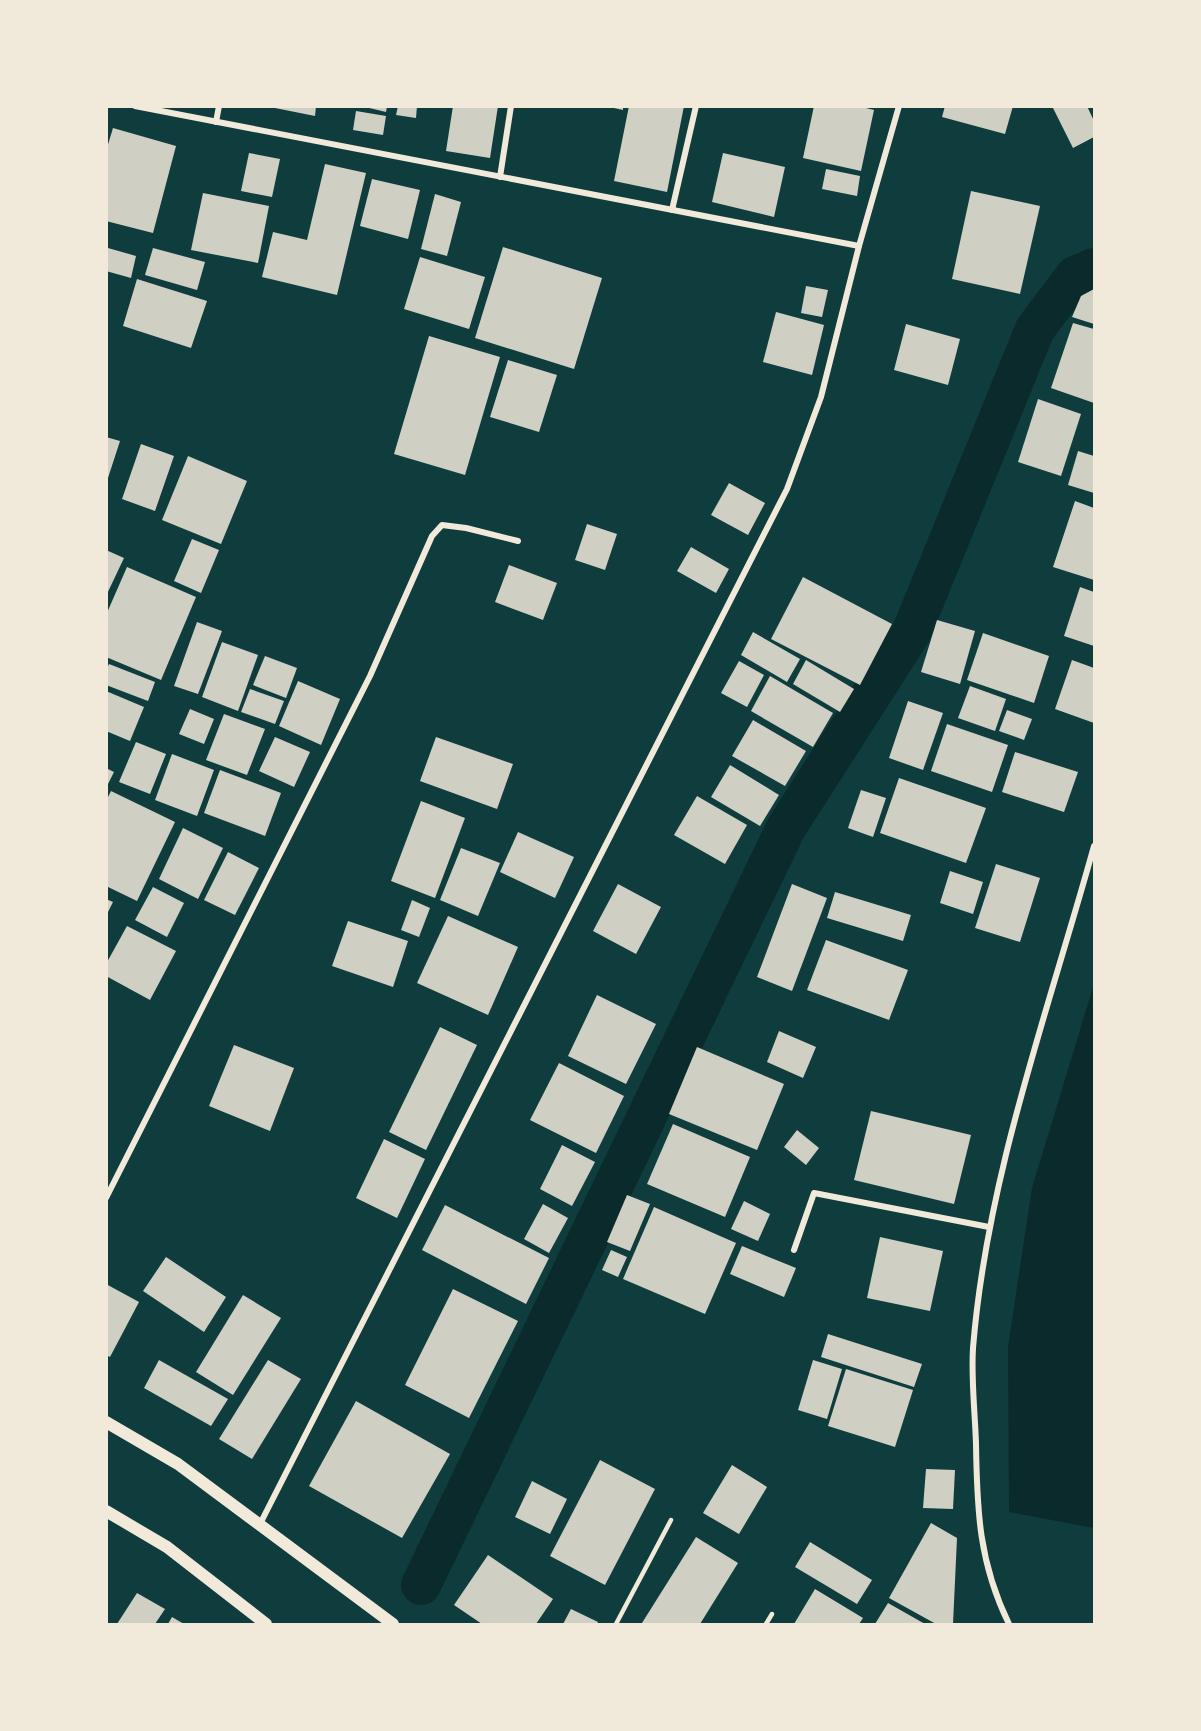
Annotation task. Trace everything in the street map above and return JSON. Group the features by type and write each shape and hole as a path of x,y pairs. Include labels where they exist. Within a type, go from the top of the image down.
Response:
{"main road":[{"path":"106,1422 178,1464 393,1624"},
{"path":"106,1511 167,1547 266,1624"}],"street":[{"path":"135,106 859,246"},
{"path":"216,122 219,106"},
{"path":"500,177 511,106"},
{"path":"672,210 696,106"},
{"path":"260,1524 787,489 821,397 859,246 899,106"},
{"path":"106,1198 370,676 432,536 442,525 466,528 518,541"},
{"path":"1009,1624 996,1597 984,1557 977,1509 973,1350 989,1227 1006,1153 1095,846"},
{"path":"794,1250 814,1193 989,1227"}],"lane":[{"path":"616,1624 671,1520"},
{"path":"766,1624 772,1614"}],"water":[{"path":"1094,984 1094,1528 1009,1512 1008,1347 1032,1188"}],"building":[{"path":"265,106 316,106 315,116"},
{"path":"361,106 387,106 386,112"},
{"path":"398,106 417,106 416,118 396,115"},
{"path":"453,106 498,106 490,158 446,151"},
{"path":"605,106 623,106 623,110"},
{"path":"629,106 684,106 667,192 614,181"},
{"path":"814,106 858,106 874,110 861,171 803,158"},
{"path":"945,106 1013,106 1005,134 942,117"},
{"path":"1052,106 1087,106 1094,121 1094,137 1073,148"},
{"path":"356,111 386,116 383,135 353,130"},
{"path":"113,128 176,146 153,233 106,221 106,151"},
{"path":"249,153 280,159 272,197 241,191"},
{"path":"723,153 785,167 774,217 712,202"},
{"path":"325,164 366,173 337,295 262,277 273,232 307,240"},
{"path":"826,169 860,176 857,196 822,189"},
{"path":"372,179 420,190 408,239 360,226"},
{"path":"971,191 1040,206 1020,294 952,279"},
{"path":"203,193 269,206 258,263 191,250"},
{"path":"435,194 461,202 447,256 421,249"},
{"path":"503,247 602,278 574,369 475,338"},
{"path":"108,248 136,256 131,278 106,271"},
{"path":"153,248 205,262 197,290 145,275"},
{"path":"420,257 485,277 469,329 404,309"},
{"path":"137,279 207,301 191,348 123,326"},
{"path":"806,286 828,290 822,317 801,313"},
{"path":"1094,289 1094,324 1072,317 1081,296"},
{"path":"776,312 824,325 812,375 763,362"},
{"path":"1073,323 1094,329 1094,403 1051,388"},
{"path":"906,324 960,339 948,385 894,370"},
{"path":"429,336 500,357 465,475 394,454"},
{"path":"508,360 557,375 539,432 490,417"},
{"path":"1038,399 1081,414 1061,476 1018,462"},
{"path":"106,437 120,441 107,481 106,481"},
{"path":"141,444 174,456 155,511 122,499"},
{"path":"1078,451 1094,456 1094,493 1068,485"},
{"path":"188,456 247,481 221,544 162,520"},
{"path":"729,483 765,503 748,535 711,515"},
{"path":"1075,501 1094,508 1094,580 1053,567"},
{"path":"587,524 617,534 605,570 575,560"},
{"path":"192,539 219,550 201,593 174,581"},
{"path":"691,547 729,569 716,593 677,571"},
{"path":"106,550 124,558 106,596"},
{"path":"509,565 557,583 543,620 495,602"},
{"path":"127,567 196,597 161,680 106,657 106,615"},
{"path":"803,577 892,624 860,685 771,639"},
{"path":"1080,587 1094,592 1094,646 1064,636"},
{"path":"937,620 975,631 960,684 921,672"},
{"path":"197,622 222,631 198,694 174,686"},
{"path":"753,632 800,659 787,682 741,655"},
{"path":"983,633 1049,656 1034,703 967,680"},
{"path":"222,642 258,655 238,711 202,697"},
{"path":"265,656 297,668 286,698 253,685"},
{"path":"806,660 854,689 840,712 793,684"},
{"path":"1072,660 1094,668 1094,723 1055,709"},
{"path":"739,661 764,675 747,707 721,693"},
{"path":"109,664 155,682 148,701 106,685 106,671"},
{"path":"770,676 833,713 813,747 751,711"},
{"path":"298,681 340,699 321,745 279,726"},
{"path":"970,686 1006,699 995,731 958,718"},
{"path":"250,689 284,701 275,724 241,712"},
{"path":"106,691 144,707 130,741 106,731"},
{"path":"908,701 943,713 923,770 889,758"},
{"path":"190,709 214,719 204,744 179,734"},
{"path":"1007,710 1032,719 1024,740 999,731"},
{"path":"224,714 265,729 247,775 206,760"},
{"path":"753,720 806,751 785,786 732,756"},
{"path":"947,724 1008,745 992,792 931,771"},
{"path":"275,737 310,752 294,787 259,771"},
{"path":"436,737 513,764 497,809 420,781"},
{"path":"136,742 166,754 150,794 119,782"},
{"path":"1015,752 1078,772 1064,812 1002,792"},
{"path":"172,754 214,770 197,816 155,800"},
{"path":"730,765 779,795 760,826 711,797"},
{"path":"106,768 114,772 106,788"},
{"path":"220,770 281,793 265,836 204,813"},
{"path":"899,778 986,808 966,863 880,833"},
{"path":"861,790 886,798 873,837 848,828"},
{"path":"111,791 175,822 137,901 106,886 106,801"},
{"path":"697,796 747,825 725,864 674,835"},
{"path":"421,801 465,818 435,898 391,881"},
{"path":"183,828 223,848 198,899 159,879"},
{"path":"518,832 574,857 555,898 500,872"},
{"path":"461,848 500,863 478,916 440,900"},
{"path":"228,852 259,868 235,915 204,900"},
{"path":"996,864 1040,878 1020,942 975,928"},
{"path":"950,871 983,882 973,914 940,903"},
{"path":"618,884 661,907 636,954 593,931"},
{"path":"792,884 827,898 792,991 757,977"},
{"path":"153,887 184,903 167,937 135,920"},
{"path":"835,892 911,915 903,941 827,918"},
{"path":"106,899 113,902 106,916"},
{"path":"412,900 430,908 419,937 401,930"},
{"path":"448,916 518,947 488,1015 417,983"},
{"path":"348,921 408,941 393,987 332,966"},
{"path":"127,926 176,951 150,1000 106,976 106,964"},
{"path":"826,940 908,970 889,1020 807,990"},
{"path":"597,995 656,1024 626,1084 568,1056"},
{"path":"440,1027 477,1045 426,1150 389,1132"},
{"path":"779,1031 816,1047 803,1078 767,1062"},
{"path":"234,1045 294,1068 270,1131 209,1106"},
{"path":"697,1047 784,1084 757,1150 669,1114"},
{"path":"559,1063 624,1096 596,1153 530,1120"},
{"path":"871,1111 971,1135 954,1204 854,1180"},
{"path":"673,1124 750,1157 725,1217 647,1184"},
{"path":"797,1130 819,1148 806,1165 784,1147"},
{"path":"384,1139 425,1159 397,1218 356,1198"},
{"path":"562,1145 595,1162 572,1206 540,1189"},
{"path":"627,1195 650,1204 630,1251 607,1242"},
{"path":"744,1201 770,1214 758,1241 731,1229"},
{"path":"543,1204 568,1218 549,1253 524,1239"},
{"path":"445,1205 549,1258 526,1304 422,1250"},
{"path":"654,1207 736,1243 705,1314 623,1279"},
{"path":"880,1237 943,1251 930,1311 867,1298"},
{"path":"742,1246 796,1268 784,1297 730,1274"},
{"path":"611,1250 627,1257 618,1277 602,1270"},
{"path":"166,1257 226,1297 204,1332 143,1291"},
{"path":"106,1284 139,1302 110,1357 106,1355"},
{"path":"453,1289 518,1321 469,1418 405,1385"},
{"path":"243,1295 281,1318 233,1395 196,1372"},
{"path":"828,1334 922,1364 914,1387 821,1357"},
{"path":"159,1360 228,1399 211,1426 144,1388"},
{"path":"268,1360 301,1379 252,1459 219,1439"},
{"path":"813,1360 842,1369 827,1419 798,1410"},
{"path":"846,1369 913,1390 895,1447 828,1426"},
{"path":"356,1401 450,1454 402,1538 309,1486"},
{"path":"600,1460 655,1489 605,1585 550,1556"},
{"path":"732,1465 767,1487 739,1534 703,1513"},
{"path":"926,1469 955,1470 953,1509 923,1508"},
{"path":"532,1481 567,1499 550,1534 515,1517"},
{"path":"931,1523 957,1538 953,1624 936,1624 889,1598"},
{"path":"696,1537 738,1563 700,1624 642,1623"},
{"path":"810,1542 872,1580 857,1604 795,1567"},
{"path":"488,1555 553,1599 536,1624 482,1624 454,1605"},
{"path":"815,1589 863,1618 859,1624 794,1624"},
{"path":"137,1593 165,1609 155,1624 117,1624"},
{"path":"888,1603 925,1624 875,1624"},
{"path":"571,1609 598,1622 597,1624 563,1624"},
{"path":"172,1617 184,1624 168,1624"}],"waterway":[{"path":"421,1585 786,828 912,631 1035,329 1075,276 1094,268"}]}
